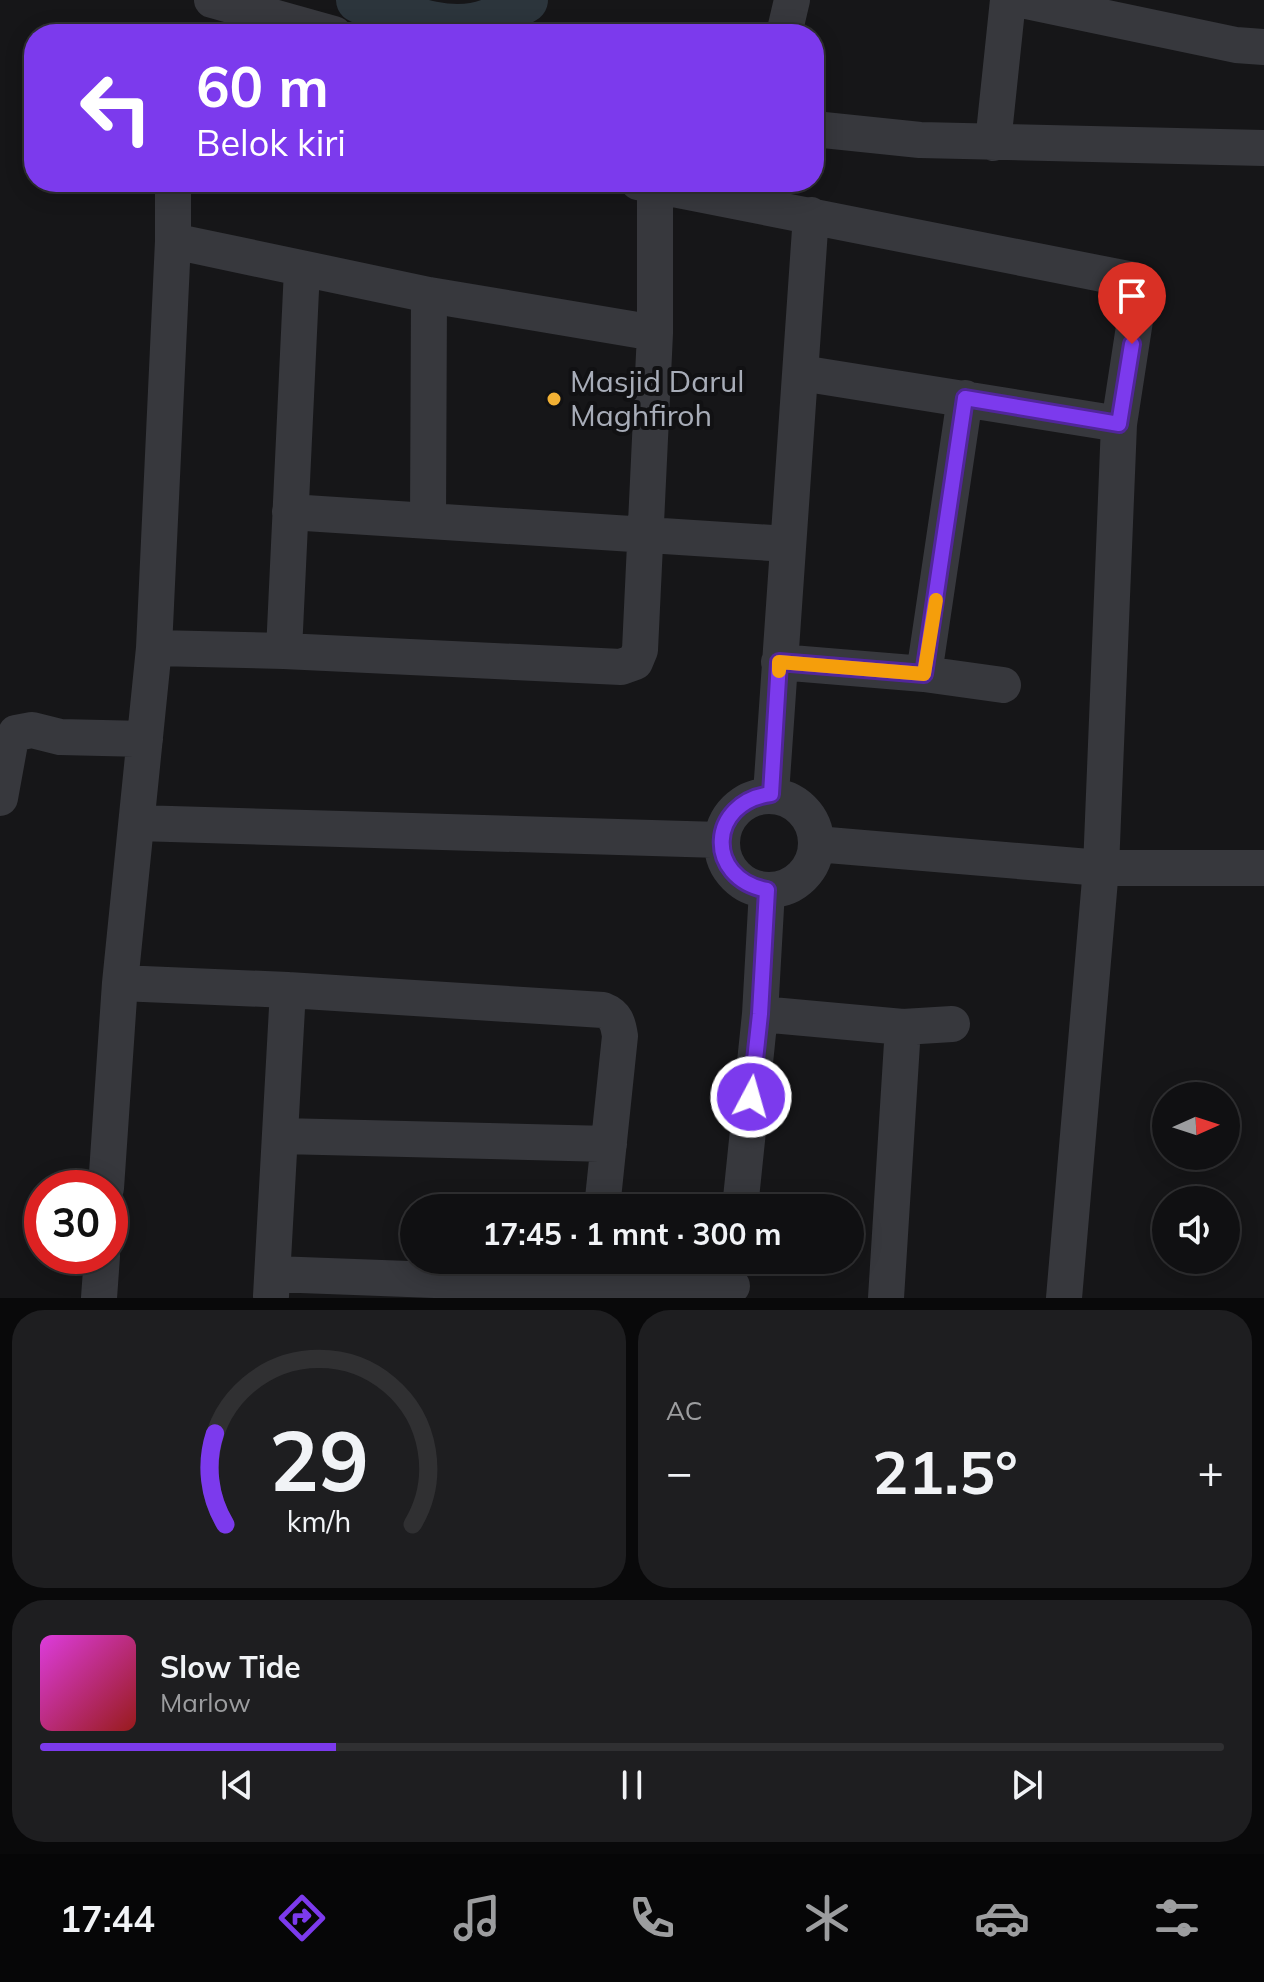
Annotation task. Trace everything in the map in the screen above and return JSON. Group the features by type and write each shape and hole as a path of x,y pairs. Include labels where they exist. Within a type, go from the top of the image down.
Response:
{"street":[{"path":"212,0 276,9 311,24"},
{"path":"786,24 792,0"},
{"path":"993,143 1008,0"},
{"path":"1021,0 1236,45 1264,47"},
{"path":"824,130 920,140 993,143 1264,148"},
{"path":"107,1170 120,983 154,648 173,192"},
{"path":"154,648 628,666 635,662 640,650 655,333 649,192"},
{"path":"695,192 1136,282 1140,291 1119,424 1101,868 1064,1298"},
{"path":"771,794 811,215"},
{"path":"173,241 429,295 655,333"},
{"path":"284,651 302,269"},
{"path":"428,520 429,295"},
{"path":"801,373 1119,424"},
{"path":"924,674 965,398"},
{"path":"290,512 787,544"},
{"path":"779,662 924,674 1003,685"},
{"path":"0,798 10,743 16,733 32,730 60,737 145,739"},
{"path":"771,794 785,797 808,816 815,829 816,844 813,859 795,883 782,889 767,890 753,888 731,872 720,840 730,815 741,804 755,796 771,794"},
{"path":"137,823 720,840"},
{"path":"816,844 1101,868 1264,868"},
{"path":"741,1194 760,1014 767,890"},
{"path":"120,983 288,990 603,1010 610,1013 615,1018 620,1036 604,1194"},
{"path":"288,990 272,1286 400,1288 583,1274"},
{"path":"760,1014 903,1027 952,1024"},
{"path":"886,1298 903,1027"},
{"path":"281,1136 609,1144"},
{"path":"99,1298 101,1274"},
{"path":"613,1274 732,1281"}],"waterway":[{"path":"359,0 431,24"},
{"path":"480,24 493,20 525,0"}],"slow traffic":[{"path":"779,671 779,662 924,674 936,600"}],"place":[{"name":"Masjid Darul Maghfiroh","path":"554,399"}],"route":[{"path":"751,1097 760,1014 767,890 753,888 731,872 720,840 730,815 741,804 755,796 771,794 779,662 924,674 965,398 1119,424 1132,344"}]}
